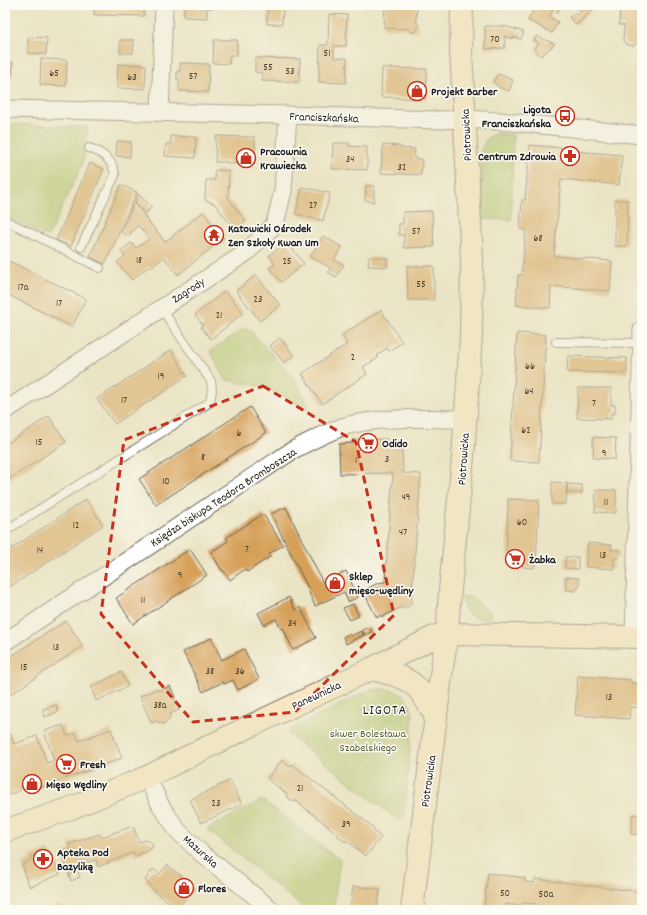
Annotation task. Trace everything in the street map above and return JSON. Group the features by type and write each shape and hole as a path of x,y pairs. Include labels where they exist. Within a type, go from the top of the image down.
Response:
{"street":[{"path":"160,112 164,5"},
{"name":"Piotrowicka","path":"412,910 436,716 448,634 450,590 463,457 472,336 472,283 461,51 462,5"},
{"name":"Franciszkańska","path":"5,109 288,115 436,120 465,119 642,134"},
{"name":"Zagrody","path":"5,410 247,252 275,224 283,191 288,115"},
{"path":"638,637 642,330"},
{"name":"Księdza biskupa Teodora Bromboszcza","path":"5,642 293,450 311,441 348,426 380,420 466,419"},
{"name":"Panewnicka","path":"5,831 74,807 147,777 436,636 448,634 638,637"},
{"path":"371,669 398,676 409,681 420,691 436,716"},
{"name":"Mazurska","path":"147,777 161,806 178,831 201,853 272,910"}],"lane":[{"path":"81,247 115,175 114,166 109,160 98,151 89,148"},
{"path":"5,220 100,268"},
{"path":"5,531 210,402 212,390 211,381 161,308"},
{"path":"556,342 642,343"}],"highlighted area":[{"path":"263,386 356,442 394,615 295,712 193,722 101,614 124,440"}],"green space":[{"path":"5,124 87,127 86,150 82,165 48,237 5,216"},
{"path":"496,133 513,135 511,220 483,219 481,150 487,138"},
{"path":"247,327 296,381 310,410 265,387 226,380 210,351"},
{"path":"463,597 470,597 490,612 491,620 480,619 467,612 463,603"},
{"name":"skwer Bolesława Szabelskiego","path":"369,690 392,690 402,694 408,702 413,715 404,818 399,821 288,734 289,730"},
{"path":"262,800 340,860 333,910 306,910 207,829"}],"building":[{"path":"94,5 145,5 144,16 94,15"},
{"path":"184,5 214,5 214,8 207,8 207,18 184,17"},
{"path":"268,5 283,5 282,24 267,24"},
{"path":"385,5 417,5 416,21 418,28 415,32 411,32 408,29 384,28"},
{"path":"536,5 561,5 557,13 553,10 549,17 558,22 552,33 528,20"},
{"path":"575,5 588,5 593,9 576,25 569,17 574,13 577,16 581,12"},
{"path":"624,5 639,5 639,9 642,9 642,42 638,42 634,46 627,45 623,40 624,25 619,25 620,8 624,8"},
{"path":"329,14 347,15 346,46 334,46 334,58 347,58 346,83 319,82 320,45 328,45"},
{"path":"485,26 504,26 524,32 521,39 513,37 513,39 504,36 505,48 485,49"},
{"path":"536,36 555,44 541,56 534,49 539,43 534,40"},
{"path":"28,37 47,38 46,54 28,53"},
{"path":"120,40 134,40 133,53 120,53"},
{"path":"214,40 237,40 237,55 230,55 229,64 213,63"},
{"path":"255,58 300,59 299,82 262,81 262,73 255,72"},
{"path":"41,59 67,60 66,86 40,85"},
{"path":"5,62 13,62 12,76 7,75 6,85 5,85"},
{"path":"180,63 209,64 208,92 179,91 177,71 180,71"},
{"path":"118,64 146,65 145,89 117,88"},
{"path":"382,68 427,69 426,99 381,97"},
{"path":"498,74 513,80 509,91 500,88 493,82"},
{"path":"171,136 196,137 195,158 165,156 166,144 171,144"},
{"path":"216,136 255,137 255,163 228,164 228,162 215,162"},
{"path":"117,141 131,142 130,157 116,156"},
{"path":"333,143 349,143 349,146 367,147 367,170 332,169"},
{"path":"383,145 415,149 414,158 422,159 421,175 381,173"},
{"path":"530,145 562,148 562,150 622,155 619,185 561,179 554,256 612,261 610,291 551,286 550,308 516,305 518,275 522,275 526,230 520,229 522,200 525,200"},
{"path":"90,163 104,169 71,246 56,240"},
{"path":"215,170 229,171 228,198 246,221 235,230 215,204 205,200 206,180 215,180"},
{"path":"121,185 137,192 105,264 90,257"},
{"path":"366,186 374,186 374,202 365,200"},
{"path":"302,187 330,193 323,221 296,214"},
{"path":"138,194 152,207 145,214 135,202"},
{"path":"615,200 628,200 627,246 615,246"},
{"path":"134,203 165,242 203,212 224,238 178,275 164,257 150,268 149,266 132,280 117,262 125,256 120,251 131,243 136,248 149,239 138,225 128,236 121,232"},
{"path":"432,211 434,247 404,248 404,235 399,235 399,224 403,224 403,212"},
{"path":"323,236 342,247 334,260 344,265 336,277 328,272 331,268 310,257"},
{"path":"287,242 304,264 281,282 269,268 275,264 269,255"},
{"path":"369,257 387,258 387,267 368,266"},
{"path":"5,259 86,299 72,327 5,293"},
{"path":"407,266 434,266 434,300 408,300"},
{"path":"256,275 280,305 260,321 236,291"},
{"path":"225,291 243,313 211,339 201,327 203,325 195,315"},
{"path":"381,310 402,342 389,351 387,348 377,355 378,358 363,367 367,374 322,404 302,374 347,344 342,335"},
{"path":"517,333 546,335 539,462 510,461"},
{"path":"280,338 294,356 284,363 270,346"},
{"path":"171,350 187,376 115,424 97,399"},
{"path":"568,356 627,358 627,373 567,372"},
{"path":"578,388 611,388 611,405 615,405 615,414 611,413 611,419 577,418"},
{"path":"250,407 266,433 156,505 139,479"},
{"path":"49,416 66,442 5,482 5,445"},
{"path":"593,437 616,438 615,459 593,458"},
{"path":"387,439 387,443 402,442 403,473 421,474 411,604 407,608 402,607 377,618 363,591 378,583 385,582 393,473 340,474 339,444 353,443 352,440"},
{"path":"552,482 567,483 566,504 552,504"},
{"path":"567,485 582,485 582,493 567,493"},
{"path":"596,490 616,490 616,513 595,512"},
{"path":"86,499 103,525 5,590 5,553"},
{"path":"508,499 539,500 536,565 534,564 534,568 522,567 523,564 507,564"},
{"path":"286,507 323,583 346,571 358,597 348,602 344,592 315,606 309,590 271,514"},
{"path":"263,514 283,545 269,554 271,556 247,572 245,569 230,580 223,570 222,571 211,552 228,541 226,538"},
{"path":"588,543 612,545 611,550 619,550 619,558 614,558 613,569 586,567"},
{"path":"190,549 207,575 133,624 116,598"},
{"path":"565,557 578,557 578,569 565,568"},
{"path":"566,577 579,578 579,588 576,588 576,591 566,590"},
{"path":"289,597 295,610 300,607 316,638 293,650 283,628 281,629 276,619 264,625 258,613"},
{"path":"353,604 359,616 350,620 343,608"},
{"path":"66,621 83,646 5,698 5,660"},
{"path":"369,627 372,632 365,635 362,630"},
{"path":"361,631 364,635 346,644 343,637 349,634 351,636"},
{"path":"211,638 222,660 244,649 259,679 238,690 233,680 224,684 223,682 203,692 183,652"},
{"path":"121,672 128,686 96,701 91,687"},
{"path":"578,676 631,680 631,683 642,684 642,708 630,707 629,719 575,715"},
{"path":"170,686 179,710 170,714 170,718 163,724 157,721 151,723 140,696 157,689 158,691"},
{"path":"56,705 58,712 45,717 43,709"},
{"path":"63,725 67,736 75,733 79,741 111,729 122,758 32,791 29,782 19,786 21,790 5,796 5,736 11,735 14,744 37,736 47,763 54,761 44,731"},
{"path":"282,760 290,767 292,764 374,828 373,830 381,837 366,856 346,840 345,842 338,836 339,835 295,800 294,802 286,796 287,794 267,779"},
{"path":"230,780 242,804 201,823 190,800"},
{"path":"633,814 642,815 642,835 631,834"},
{"path":"133,826 139,842 146,840 152,843 153,846 151,849 135,856 134,852 98,867 96,860 76,866 80,877 71,881 62,853 71,850 69,844 100,834 102,837"},
{"path":"49,850 60,874 30,887 22,865 31,860 30,857"},
{"path":"167,865 189,882 187,884 194,889 178,908 156,893 145,880 153,869 160,874"},
{"path":"488,873 525,878 525,882 534,883 535,879 642,892 642,910 558,910 536,908 536,904 522,903 522,906 506,904 506,910 484,907"},
{"path":"353,886 380,889 377,910 350,910"},
{"path":"58,904 66,910 51,910 52,908 55,909"}],"place":[{"name":"Projekt Barber","path":"417,91"},
{"name":"Ligota Franciszkańska","path":"565,116"},
{"name":"Centrum Zdrowia","path":"570,156"},
{"name":"Pracownia Krawiecka","path":"246,158"},
{"name":"Katowicki Ośrodek Zen Szkoły Kwan Um","path":"214,235"},
{"name":"Odido","path":"368,443"},
{"name":"Żabka","path":"515,559"},
{"name":"Sklep mięso-wędliny","path":"335,583"},
{"name":"Fresh","path":"66,764"},
{"name":"Mięso Wędliny","path":"32,784"},
{"name":"Apteka Pod Bazyliką","path":"43,859"},
{"name":"Flores","path":"184,888"}],"district":[{"name":"LIGOTA","path":"385,709"}]}
